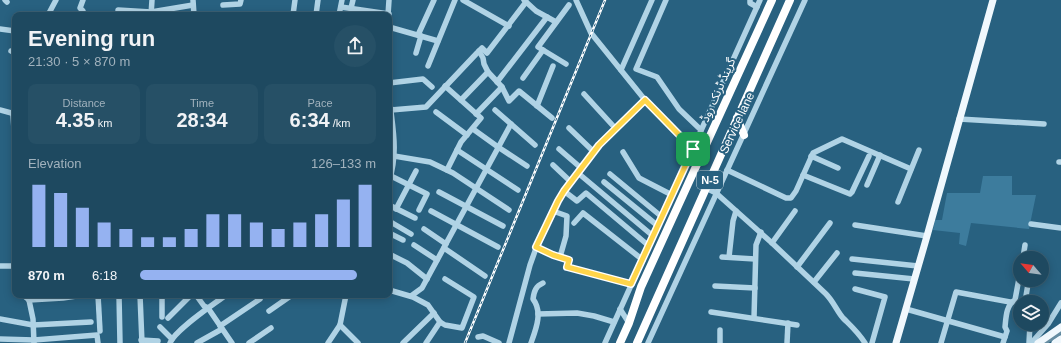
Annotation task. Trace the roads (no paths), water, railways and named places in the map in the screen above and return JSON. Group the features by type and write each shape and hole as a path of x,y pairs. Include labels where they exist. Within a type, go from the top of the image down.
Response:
{"highway":[{"name":"گرینڈ ٹرنک روڈ","path":"620,343 629,323 641,287 772,0"},
{"name":"N-5","path":"638,343 737,118 782,18 792,0"},
{"path":"737,118 744,135"}],"main road":[{"path":"896,343 993,0"},
{"path":"1038,343 1061,327"},
{"path":"1055,343 1061,339"}],"street":[{"path":"50,12 56,0"},
{"path":"83,0 80,8 83,12"},
{"path":"151,12 152,0"},
{"path":"223,5 240,4 240,0"},
{"path":"293,12 295,0"},
{"path":"316,12 318,0"},
{"path":"340,12 342,0"},
{"path":"352,8 353,0"},
{"path":"388,12 389,0"},
{"path":"416,53 420,35 434,0"},
{"path":"428,66 454,0"},
{"path":"463,0 509,26"},
{"path":"576,0 591,32 645,100 693,149"},
{"path":"621,70 652,0"},
{"path":"666,0 636,69 657,78 679,109 701,130"},
{"path":"750,0 750,3 757,7"},
{"path":"605,343 760,0"},
{"name":"Service lane","path":"649,341 805,0"},
{"path":"392,110 426,107 482,48 487,54 509,26 525,1 536,11 556,22"},
{"path":"155,12 193,3"},
{"path":"566,64 538,47 568,5"},
{"path":"341,7 352,8 359,12"},
{"path":"118,10 140,12"},
{"path":"497,82 547,17"},
{"path":"392,28 438,41"},
{"path":"0,29 12,31"},
{"path":"523,78 543,50"},
{"path":"479,51 488,72 502,88 510,101 519,91 552,118"},
{"path":"537,106 553,66"},
{"path":"461,100 488,72"},
{"path":"392,83 423,79 432,87"},
{"path":"446,86 481,118 457,150 447,170"},
{"path":"476,114 502,88"},
{"path":"584,94 616,129"},
{"path":"509,343 536,247 564,191 594,152 645,100"},
{"path":"715,100 725,105"},
{"path":"0,110 12,113"},
{"path":"495,110 535,145"},
{"path":"436,112 467,135"},
{"path":"392,119 395,145 392,161"},
{"path":"959,119 1044,124"},
{"path":"411,296 422,288 510,124"},
{"path":"569,128 594,152"},
{"path":"473,129 527,166"},
{"path":"727,170 789,199 793,196 814,151 842,139 911,170"},
{"path":"559,149 653,236"},
{"path":"457,150 518,190"},
{"path":"898,202 919,150"},
{"path":"623,152 639,178 680,204"},
{"path":"867,185 880,155"},
{"path":"394,156 430,162 447,170 509,210"},
{"path":"811,156 838,168"},
{"path":"803,175 850,194 869,156"},
{"path":"553,165 571,182"},
{"path":"396,209 416,171"},
{"path":"610,174 662,217"},
{"path":"860,175 870,179"},
{"path":"392,180 409,185 427,194 419,210"},
{"path":"604,182 658,226"},
{"path":"706,188 716,193 736,210 814,282 832,300 841,315 858,332 865,343"},
{"path":"564,191 577,201 586,193 649,246"},
{"path":"439,192 503,226"},
{"path":"392,207 415,218"},
{"path":"729,257 733,221 736,210"},
{"path":"431,211 498,247"},
{"path":"553,211 567,216 566,236 560,257"},
{"path":"772,243 795,211"},
{"path":"574,223 583,213 643,260"},
{"path":"797,267 830,223"},
{"path":"392,224 411,234"},
{"path":"1031,224 1061,228"},
{"path":"856,225 927,236"},
{"path":"424,229 485,276"},
{"path":"754,318 755,259 756,245 760,232"},
{"path":"392,234 403,240"},
{"path":"1024,251 1025,244"},
{"path":"414,245 437,260"},
{"path":"536,247 569,260 567,267 630,286 641,287"},
{"path":"814,282 838,253"},
{"path":"392,256 427,279"},
{"path":"722,257 755,259"},
{"path":"852,259 918,266"},
{"path":"0,266 12,266"},
{"path":"855,272 914,279"},
{"path":"392,291 411,296 428,305 440,322 446,325 462,328 474,297 445,278"},
{"path":"531,343 538,321 537,304 533,299 534,294 539,285 543,283"},
{"path":"715,286 755,288"},
{"path":"941,343 956,292 1010,302 1015,300 1017,287"},
{"path":"855,289 885,297 872,343"},
{"path":"27,298 29,300 34,341"},
{"path":"29,300 63,298"},
{"path":"98,298 100,331"},
{"path":"119,298 120,343"},
{"path":"140,298 142,341 158,341"},
{"path":"162,298 165,317 188,298"},
{"path":"198,298 204,306 208,308 232,343"},
{"path":"160,327 171,341 188,324 222,298"},
{"path":"269,311 288,298"},
{"path":"328,343 340,325 345,298"},
{"path":"197,343 260,299"},
{"path":"906,310 947,321 1004,340 1007,331 1005,327 1010,302"},
{"path":"1034,343 1033,341 1048,324 1061,303"},
{"path":"620,309 629,323"},
{"path":"712,312 797,325"},
{"path":"402,343 434,314"},
{"path":"538,314 577,314 594,316 614,322"},
{"path":"0,319 33,325 91,322"},
{"path":"426,343 440,322"},
{"path":"787,343 788,323"},
{"path":"340,325 358,343"},
{"path":"248,343 271,328"},
{"path":"720,330 720,343"},
{"path":"1029,343 1030,331"},
{"path":"643,332 649,341"},
{"path":"0,339 34,341 97,335 98,343"},
{"path":"478,336 483,336 499,343"}],"waterway":[{"path":"1045,343 1061,332"}],"railway":[{"path":"465,343 605,0"}]}
